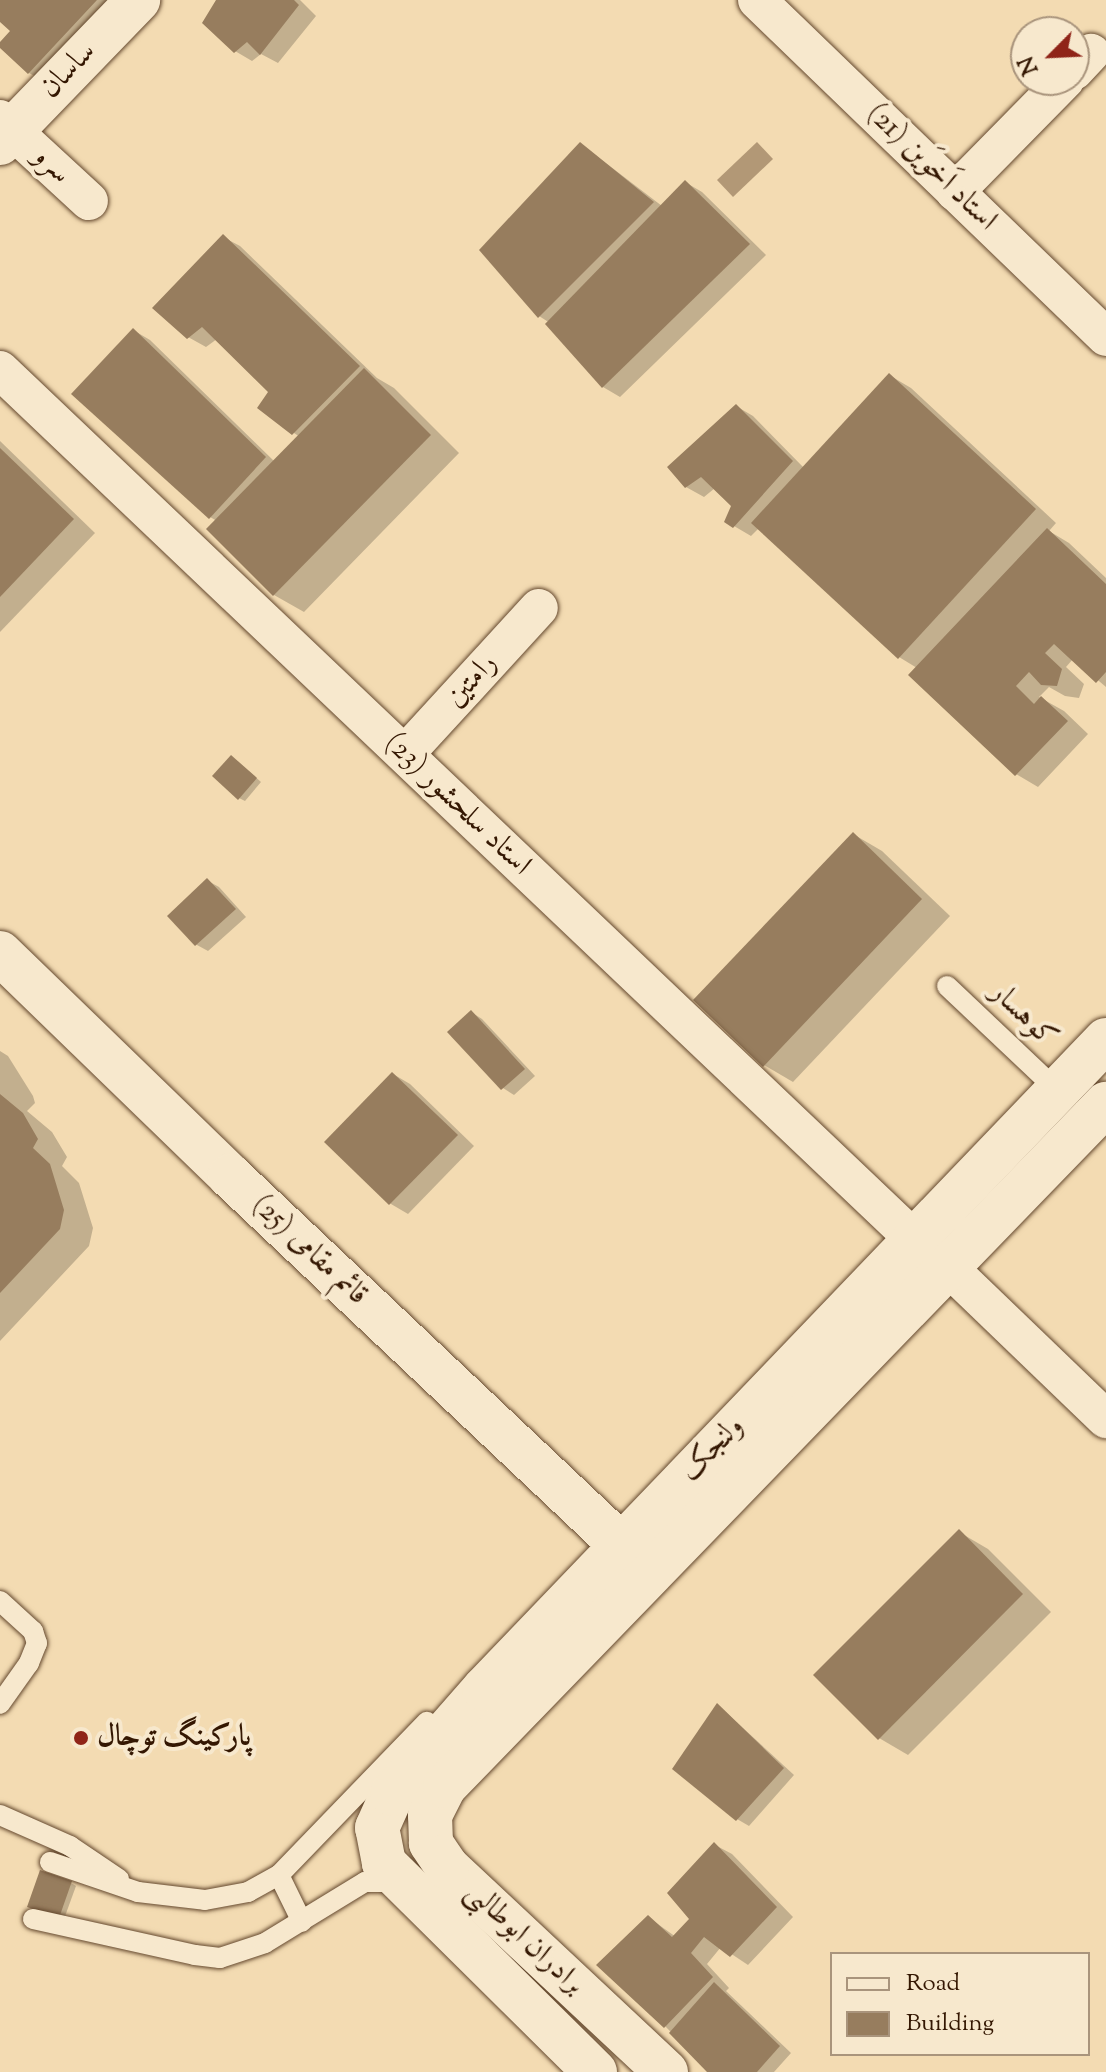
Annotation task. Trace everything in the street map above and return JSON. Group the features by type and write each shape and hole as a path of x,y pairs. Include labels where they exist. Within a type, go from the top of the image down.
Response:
{"main road":[{"name":"ساسان","path":"4,130 138,0"},
{"name":"قائم مقامی (25)","path":"0,953 613,1554"},
{"name":"ولنجک","path":"400,1882 384,1863 378,1845 377,1828 392,1794 484,1689 1106,1040"},
{"name":"ولنجک","path":"445,1786 1106,1104"},
{"name":"برادران ابوطالبی","path":"445,1786 430,1815 431,1843 447,1867 666,2072"},
{"name":"برادران ابوطالبی","path":"400,1882 595,2072"}],"street":[{"name":"استاد اَخوَين (21)","path":"757,0 1106,337"},
{"path":"955,192 1049,96"},
{"name":"سرو","path":"4,130 89,201"},
{"name":"استاد سلحشور (23)","path":"0,370 915,1240"},
{"name":"رامتین","path":"405,754 539,608"},
{"path":"949,1268 1106,1419"}],"lane":[{"name":"کوهسار","path":"947,986 1058,1091"},
{"path":"50,1862 138,1892 205,1900 248,1892 279,1875 571,1569 613,1554"},
{"path":"0,1601 33,1631 37,1643 29,1663 0,1704"},
{"path":"0,1815 70,1846 138,1892"},
{"path":"279,1875 302,1922"},
{"path":"33,1919 220,1958 265,1943 365,1882 400,1882"}],"shaded area":[{"path":"757,142 773,159 733,197 717,180"}],"building":[{"path":"0,0 97,0 28,74 0,48 0,42 10,31 0,22"},
{"path":"216,0 294,0 299,5 260,55 247,42 234,53 202,23"},
{"path":"580,142 654,202 538,318 479,250"},
{"path":"685,180 750,244 602,388 545,324"},
{"path":"223,234 360,366 292,435 257,408 268,392 202,327 187,339 152,308"},
{"path":"133,328 266,457 209,519 71,394"},
{"path":"364,368 431,435 273,596 206,529"},
{"path":"889,373 1036,509 898,659 751,523"},
{"path":"736,404 793,461 733,528 724,522 731,506 701,477 685,488 667,467"},
{"path":"0,448 74,519 0,597"},
{"path":"1047,528 1106,584 1106,672 1096,683 1054,644 1045,653 1062,669 1057,686 1041,685 1029,672 1016,686 1034,704 1041,696 1068,721 1015,776 908,675"},
{"path":"231,755 257,778 238,800 212,776"},
{"path":"853,832 922,899 763,1067 693,1000"},
{"path":"207,878 236,909 195,946 167,916"},
{"path":"471,1010 525,1069 501,1090 447,1032"},
{"path":"392,1072 458,1135 389,1205 324,1142"},
{"path":"0,1094 23,1113 38,1139 33,1148 50,1164 64,1210 60,1229 0,1293"},
{"path":"959,1529 1023,1594 878,1740 813,1675"},
{"path":"717,1703 784,1768 736,1821 672,1769"},
{"path":"714,1842 777,1907 730,1957 704,1937 691,1953 713,1977 664,2028 596,1965 648,1915 672,1937 689,1919 667,1893"},
{"path":"40,1870 72,1881 59,1918 27,1907"},
{"path":"714,1982 780,2046 757,2072 707,2072 669,2033"}],"place":[{"name":"پارکینگ توچال","path":"81,1738"}]}
